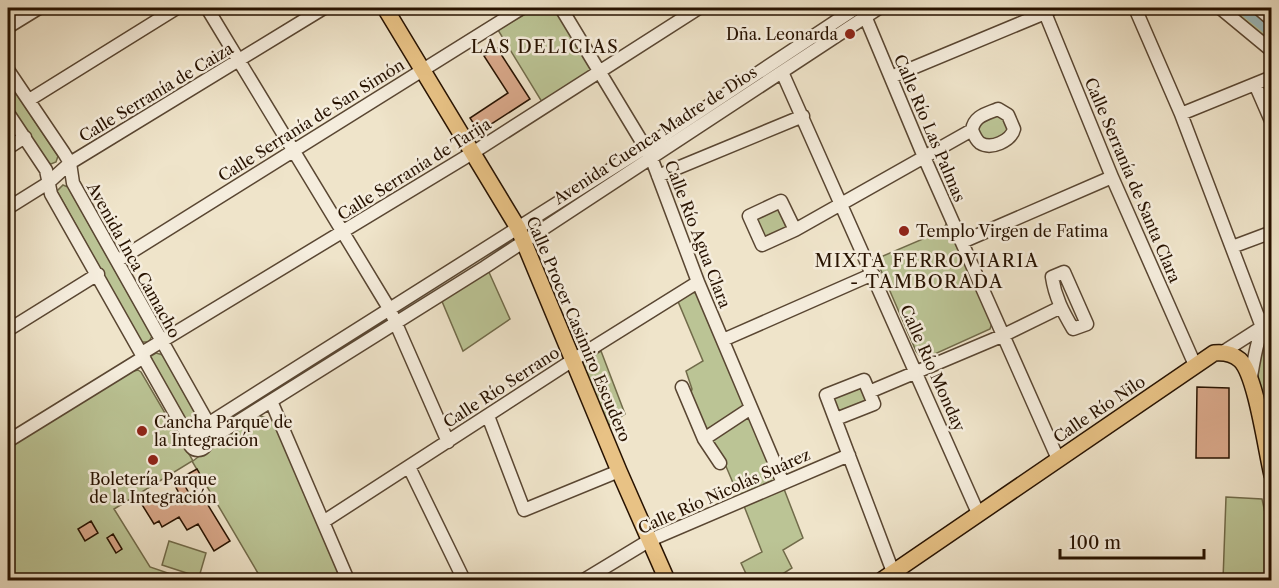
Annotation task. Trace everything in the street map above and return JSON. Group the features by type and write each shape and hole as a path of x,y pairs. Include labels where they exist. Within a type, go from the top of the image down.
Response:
{"main road":[{"name":"Calle Procer Casimiro Escudero","path":"385,8 474,152 520,235 619,471 668,580"},
{"name":"Calle Río Nilo","path":"887,577 1195,365 1214,353 1223,352"},
{"path":"1223,352 1242,361 1251,377 1272,475"}],"street":[{"path":"8,27 39,8"},
{"path":"28,100 177,8"},
{"path":"207,8 390,310 448,442"},
{"name":"Calle Serranía de Caiza","path":"8,208 48,183 70,164 324,8"},
{"name":"Calle Serranía de San Simón","path":"117,261 522,8"},
{"name":"Calle Río Agua Clara","path":"561,8 649,152 698,282 783,483"},
{"name":"Calle Serranía de Tarija","path":"8,441 161,343 474,152 699,8"},
{"path":"1135,8 1181,114 1262,327"},
{"path":"1220,8 1272,51"},
{"path":"1258,8 1272,20"},
{"name":"Calle Río Las Palmas","path":"868,9 891,77 924,157 1058,459"},
{"name":"Avenida Cuenca Madre de Dios","path":"649,152 782,72 868,9"},
{"name":"Avenida Cuenca Madre de Dios","path":"211,441 396,322 520,235 868,9"},
{"path":"891,77 1047,9"},
{"name":"Calle Serranía de Santa Clara","path":"1047,9 1112,177 1195,365"},
{"name":"Avenida Inca Camacho","path":"8,70 70,164 73,183 209,425 211,441"},
{"name":"Calle Río Monday","path":"782,72 842,202 978,513"},
{"path":"1181,114 1272,77"},
{"path":"1255,84 1272,123"},
{"path":"8,113 46,170 51,194 143,355 192,435 201,432 211,441"},
{"path":"657,176 802,116"},
{"path":"795,230 972,130"},
{"path":"8,148 25,137"},
{"path":"962,242 1112,177"},
{"path":"1232,247 1272,232"},
{"name":"Avenida Cuenca Madre de Dios","path":"192,435 390,310 520,235"},
{"path":"8,330 98,274"},
{"path":"723,340 873,274"},
{"name":"Calle Río Serrano","path":"323,522 698,282"},
{"path":"869,392 1004,335 1061,307"},
{"path":"1251,377 1255,349 1262,327 1272,311"},
{"path":"1223,352 1262,327"},
{"path":"836,419 874,404 864,380 826,395 849,455 887,577"},
{"path":"682,387 704,439 720,463"},
{"path":"271,401 348,580"},
{"path":"704,439 751,408"},
{"path":"488,416 524,510 619,471"},
{"name":"Calle Río Nicolás Suárez","path":"584,580 650,540 849,455"},
{"path":"409,467 464,580"}],"green space":[{"path":"536,8 555,8 594,69 542,102 498,30"},
{"path":"1231,8 1251,8 1271,24 1271,44"},
{"path":"8,81 58,156 56,162 51,164 48,162 8,105"},
{"path":"998,113 1005,116 1010,132 989,142 980,138 976,126"},
{"path":"63,185 68,187 152,336 149,342 141,342 57,191"},
{"path":"778,208 787,229 766,239 756,218"},
{"path":"946,224 992,323 990,329 926,358 916,351 876,259 932,235 940,238"},
{"path":"488,270 510,319 463,351 441,299"},
{"path":"692,292 699,294 745,405 705,431 690,396 692,389 686,371 703,361 677,299"},
{"path":"1271,316 1271,444 1256,365"},
{"path":"601,351 625,414 607,426 582,363"},
{"path":"156,353 163,355 200,422 193,429 190,428 152,361 151,356"},
{"path":"138,370 193,461 255,418 261,416 273,420 342,580 262,580 192,461 114,509 150,567 188,580 8,580 8,448 130,372"},
{"path":"861,385 869,403 839,415 831,396"},
{"path":"749,416 779,480 739,497 725,464 711,441"},
{"path":"784,489 803,538 783,550 792,568 773,580 749,580 741,563 762,552 744,506"},
{"path":"1226,497 1262,499 1271,540 1271,580 1223,580"},
{"path":"169,541 206,553 199,577 162,565"}],"building":[{"path":"497,48 530,99 479,132 470,118 508,93 484,56"},
{"path":"1197,387 1229,388 1229,458 1196,458"},
{"path":"197,469 201,476 185,486 194,502 203,497 230,541 214,551 198,524 187,530 179,517 162,527 159,521 154,524 141,503 157,493 164,505 180,495 173,482"},
{"path":"91,521 98,533 85,541 78,529"},
{"path":"113,534 122,549 116,553 107,538"}],"waterway":[{"path":"1241,8 1272,33"}],"place":[{"name":"Dña. Leonarda","path":"850,34"},
{"name":"Templo Virgen de Fatima","path":"904,231"},
{"name":"Cancha Parque de la Integración","path":"142,431"},
{"name":"Boletería Parque de la Integración","path":"153,460"}],"district":[{"name":"LAS DELICIAS","path":"545,47"},
{"name":"MIXTA FERROVIARIA - TAMBORADA","path":"927,271"}]}
